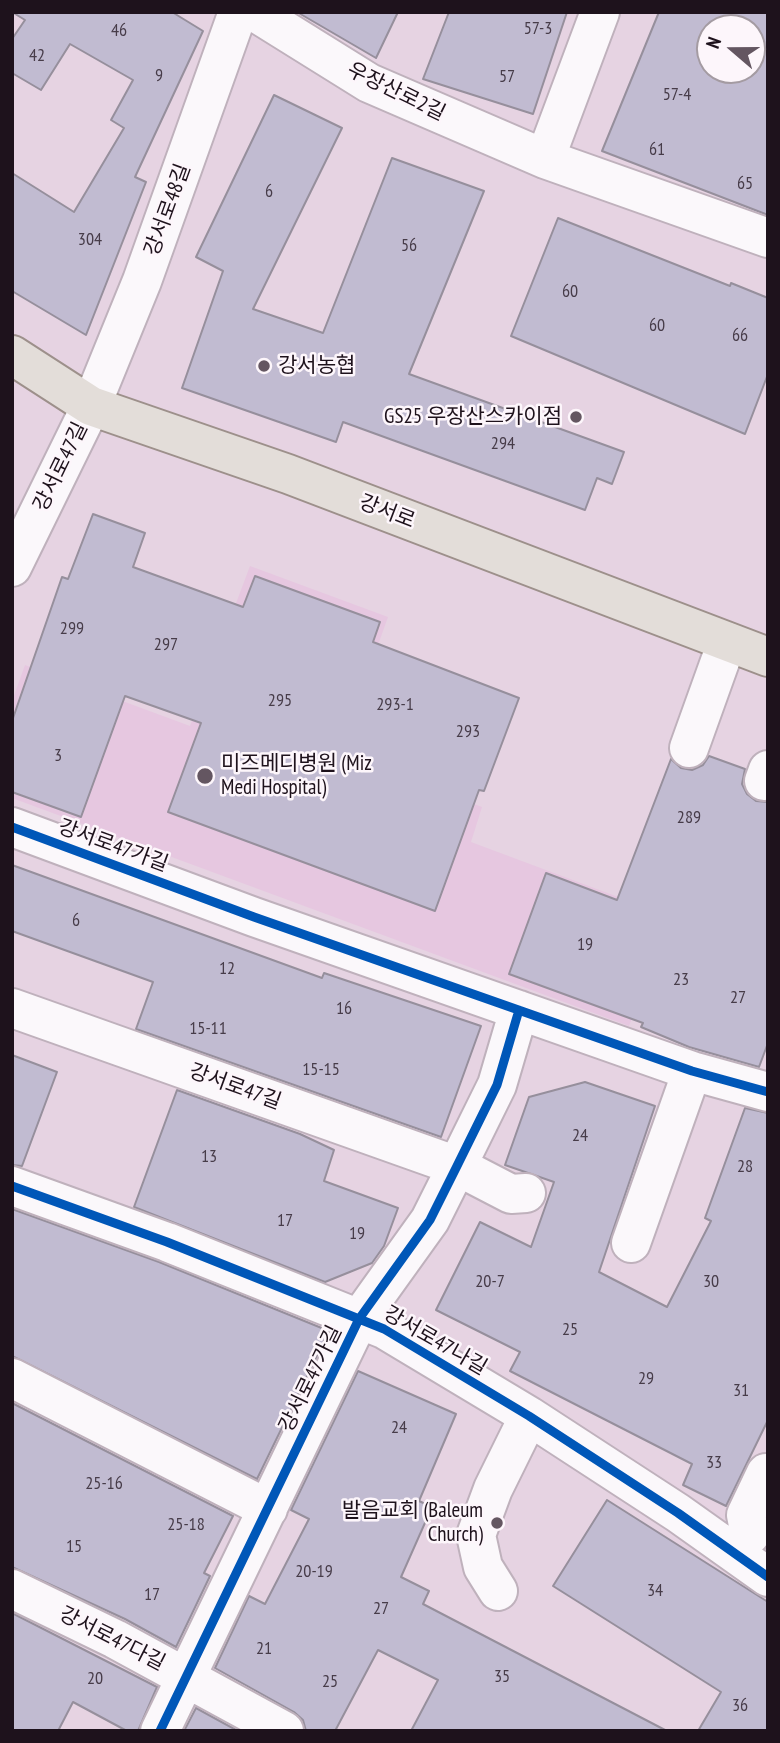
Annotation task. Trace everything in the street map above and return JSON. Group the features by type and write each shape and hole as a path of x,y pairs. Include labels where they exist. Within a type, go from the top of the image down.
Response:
{"main road":[{"name":"강서로","path":"12,355 91,405 288,474 768,657"}],"street":[{"name":"강서로48길","path":"91,405 142,281 238,12"},
{"name":"우장산로2길","path":"255,12 369,83 545,159 768,238"},
{"path":"545,159 600,12"},
{"name":"강서로47길","path":"12,567 91,405"},
{"path":"689,748 727,642"},
{"name":"강서로47가길","path":"12,827 692,1071 768,1092"},
{"name":"강서로47길","path":"12,1008 457,1166 511,1194 526,1193"},
{"name":"강서로47가길","path":"160,1731 359,1319 430,1220 457,1166 497,1085 519,1010"},
{"path":"631,1242 692,1071"},
{"name":"강서로47나길","path":"12,1186 167,1242 297,1308 359,1319 384,1329 756,1549"},
{"path":"12,1378 268,1510"},
{"path":"498,1591 483,1567 476,1535 493,1489 529,1416"},
{"path":"756,1549 747,1515 766,1473"},
{"name":"강서로47다길","path":"12,1589 284,1731"}],"shaded area":[{"name":"미즈메디병원 (Miz Medi Hospital)","path":"250,566 388,617 339,754 482,807 471,842 669,916 629,1026 12,798 12,701 25,665 190,726"}],"building":[{"path":"12,12 172,12 203,31 135,177 146,182 86,335 12,291 12,173 74,212 124,128 111,120 133,80 70,44 41,90 12,73 12,39 25,20"},
{"path":"297,12 398,12 376,58"},
{"path":"449,12 567,12 533,114 423,79"},
{"path":"659,12 768,12 768,215 602,151"},
{"path":"274,95 342,128 253,309 323,333 392,158 484,191 409,374 624,452 612,484 597,478 585,510 343,422 336,442 182,388 223,271 196,257"},
{"path":"558,218 730,286 731,283 768,298 768,374 745,434 511,336"},
{"path":"93,514 145,533 133,567 243,607 255,576 380,622 373,642 519,698 484,791 479,790 435,911 168,812 201,723 125,696 81,817 12,792 12,721 62,577 68,579"},
{"path":"709,756 745,769 742,784 747,794 756,801 768,802 768,1043 759,1067 689,1047 641,1027 643,1023 509,974 546,873 617,900 671,759 681,768 692,770 703,765"},
{"path":"12,865 322,978 324,973 481,1026 441,1137 136,1029 153,982 12,931"},
{"path":"12,1055 57,1072 22,1166 12,1165"},
{"path":"585,1082 655,1106 599,1272 667,1307 711,1221 705,1218 745,1108 768,1113 768,1420 726,1506 683,1485 692,1464 510,1371 520,1352 436,1310 480,1222 531,1247 554,1182 505,1165 529,1097"},
{"path":"177,1090 300,1134 334,1150 324,1181 398,1208 384,1246 372,1263 325,1282 134,1207"},
{"path":"12,1209 159,1262 329,1331 257,1479 12,1356"},
{"path":"358,1371 456,1414 419,1501 432,1507 401,1577 429,1591 423,1604 667,1731 411,1731 438,1680 378,1650 335,1731 306,1731 303,1720 294,1712 215,1668 249,1596 265,1604 309,1519 291,1510"},
{"path":"12,1403 233,1516 204,1573 210,1576 176,1647 125,1619 12,1567"},
{"path":"607,1500 768,1602 768,1731 698,1731 721,1692 553,1586"},
{"path":"12,1613 157,1687 138,1731 127,1731 73,1702 58,1731 12,1731"},
{"path":"196,1708 238,1731 184,1731"}],"cycle path":[{"path":"12,827 254,917 692,1071 768,1092"},
{"path":"160,1731 359,1319 430,1220 457,1166 497,1085 519,1010"},
{"path":"12,1186 167,1242 384,1329 529,1416 678,1513 768,1577"}],"place":[{"name":"강서농협","path":"264,366"},
{"name":"GS25 우장산스카이점","path":"576,417"},
{"name":"미즈메디병원 (Miz Medi Hospital)","path":"205,776"},
{"name":"발음교회 (Baleum Church)","path":"497,1523"}]}
